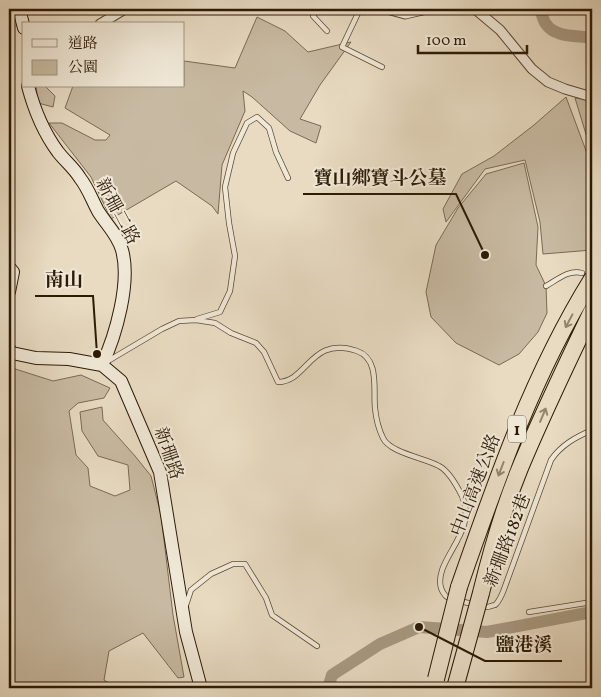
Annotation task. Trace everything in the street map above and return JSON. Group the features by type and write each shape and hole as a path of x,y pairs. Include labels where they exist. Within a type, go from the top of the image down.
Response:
{"highway":[{"name":"中山高速公路","path":"435,684 459,587 501,467 540,377 582,295 587,276"},
{"name":"中山高速公路","path":"455,688 488,564 520,470 560,377 592,311"}],"street":[{"path":"18,9 22,22"},
{"path":"103,22 125,9"},
{"path":"387,9 405,14 427,9"},
{"path":"476,9 500,30 532,69 548,82 565,90 592,97"},
{"name":"新珊二路","path":"29,88 33,105 50,140 58,153 82,180 122,248 125,264 124,282 114,335 102,365"},
{"path":"9,267 13,272 9,292"},
{"path":"9,349 12,353 36,358 69,358 102,365"},
{"name":"新珊路","path":"102,365 120,381 160,472 189,644 201,688"}],"lane":[{"path":"318,9 313,16 327,31"},
{"path":"360,9 342,47 382,67"},
{"name":"新珊路182巷","path":"196,320 220,312 230,292 235,256 228,223 225,187 232,153 247,123 257,116 269,128 276,152 288,178"},
{"path":"546,286 576,271 587,276"},
{"name":"新珊路182巷","path":"102,365 162,329 179,321 196,320 215,323 256,342 264,352 278,382 284,382 295,376 318,354 331,349 346,349 359,352 370,361 374,373 375,408 383,440 396,449 439,466 448,474 462,497 465,509 462,532 440,577 441,589 447,597 488,607 496,604 503,592 551,460 556,451 569,441 592,430"},
{"path":"189,644 185,607 191,590 211,574 233,564 244,564 266,598 272,615 317,646"},
{"path":"530,612 592,602"}],"green space":[{"path":"257,17 285,31 308,52 351,42 320,85 300,119 321,126 316,143 290,131 243,91 245,111 222,165 218,214 212,206 176,181 111,219 91,177 49,123 62,123 95,140 106,140 110,135 65,108 72,88 185,88 185,61 235,68"},
{"path":"36,88 47,88 55,96 53,107 38,103"},
{"path":"566,97 591,164 588,179 592,180 592,250 543,254 540,222 525,160 485,169 446,222 443,209 462,174 494,156"},
{"path":"575,98 592,100 592,154"},
{"path":"524,163 538,227 536,265 546,286 547,313 538,332 519,354 499,365 456,343 431,317 426,292 436,245 458,208 486,174"},
{"path":"9,367 53,381 81,375 110,388 104,398 78,403 69,411 76,455 88,468 90,486 115,496 130,490 128,465 98,456 82,431 80,412 102,407 103,420 151,476 161,515 173,615 184,677 178,678 143,633 109,651 104,680 117,688 14,688 9,678"}],"waterway":[{"path":"540,9 546,24 555,32 592,38"},
{"path":"328,688 332,675 380,644 419,627 487,632 592,612"}],"place":[{"name":"寶山鄉寶斗公墓","path":"485,255"},
{"name":"南山","path":"97,354"},
{"name":"鹽港溪","path":"419,627"}]}
